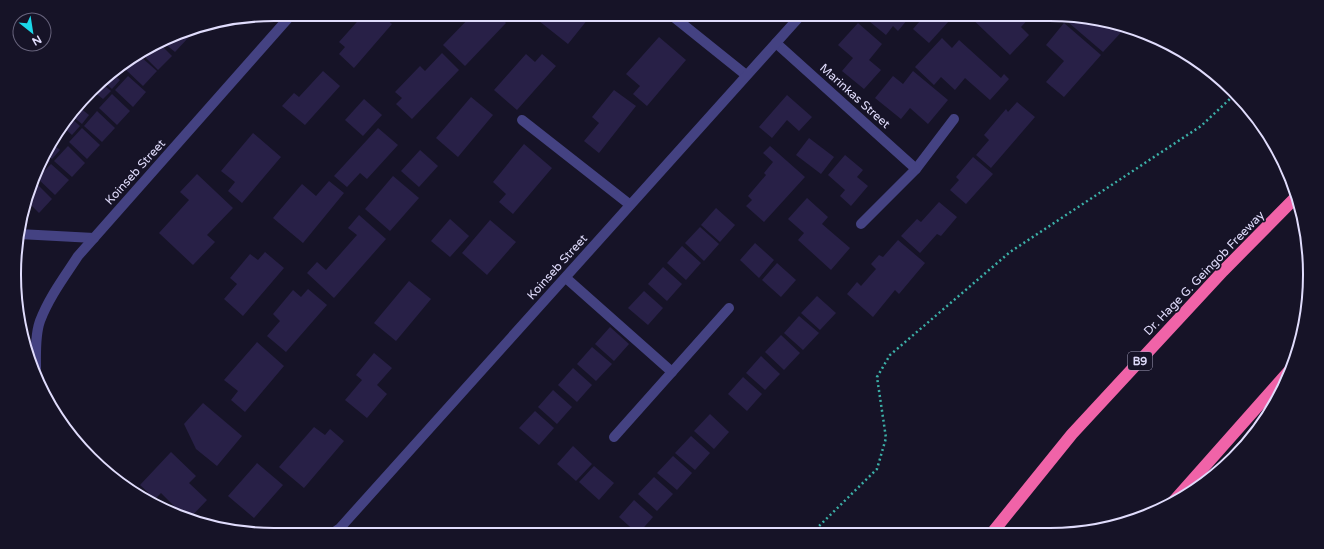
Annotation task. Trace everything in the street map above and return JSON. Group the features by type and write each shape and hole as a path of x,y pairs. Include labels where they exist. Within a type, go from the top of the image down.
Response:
{"highway":[{"name":"Dr. Hage G. Geingob Freeway","path":"996,528 1072,434 1223,271 1292,201"},
{"path":"1186,488 1279,382"}],"street":[{"name":"Koinseb Street","path":"36,361 40,322 57,288 78,256 286,21"},
{"path":"679,21 746,75"},
{"name":"Koinseb Street","path":"340,528 796,21"},
{"name":"Marinkas Street","path":"776,43 916,169"},
{"path":"861,224 916,169 954,119"},
{"path":"522,120 630,204"},
{"path":"24,234 94,238"},
{"path":"566,278 672,372"},
{"path":"614,437 729,308"}],"path":[{"path":"818,528 877,469 886,438 878,377 890,354 1010,252 1201,126 1231,98"}],"building":[{"path":"358,21 388,21 392,24 354,68 339,54 345,47 339,42"},
{"path":"466,21 504,21 506,23 465,66 443,45"},
{"path":"539,21 586,21 568,44"},
{"path":"869,21 906,21 898,31 893,26 886,35"},
{"path":"920,21 949,21 929,43 913,29"},
{"path":"974,21 1027,21 1021,27 1029,35 1010,55"},
{"path":"858,23 882,44 869,60 881,70 864,89 842,71 853,58 838,45"},
{"path":"1064,23 1101,55 1064,97 1046,82 1064,61 1046,45"},
{"path":"1069,23 1083,23 1122,32 1103,52"},
{"path":"186,37 188,38 175,52 166,45"},
{"path":"659,37 686,60 647,106 633,94 640,86 626,74"},
{"path":"942,38 952,48 959,40 1001,78 1004,74 1009,79 990,100 965,78 955,90 941,77 934,85 915,67"},
{"path":"163,47 172,56 158,70 145,57"},
{"path":"442,53 459,70 412,119 396,104 402,98 395,92 420,66 425,71"},
{"path":"526,54 535,62 542,54 556,66 517,110 494,90"},
{"path":"143,58 157,71 143,86 125,69"},
{"path":"323,71 340,86 305,125 282,106 294,93 299,97"},
{"path":"913,71 948,100 928,124 910,108 901,119 875,98 893,76 903,84"},
{"path":"116,76 120,80 112,89 107,84"},
{"path":"128,76 146,92 133,107 115,90"},
{"path":"105,86 111,91 103,99 96,94"},
{"path":"614,90 636,106 599,153 584,141 599,123 592,117"},
{"path":"112,94 130,111 117,125 99,108"},
{"path":"787,95 812,117 799,131 787,120 772,138 759,127"},
{"path":"471,97 493,115 458,157 436,138"},
{"path":"364,99 382,115 363,136 345,120"},
{"path":"1017,102 1035,117 991,168 976,155 989,140 984,135 1006,109 1008,112"},
{"path":"82,109 89,115 82,124 75,118"},
{"path":"97,111 115,128 102,142 84,126"},
{"path":"73,120 80,126 72,135 66,130"},
{"path":"82,128 100,145 87,159 69,142"},
{"path":"378,128 398,145 367,179 360,173 347,187 334,176"},
{"path":"253,133 281,157 242,203 228,191 235,182 221,171"},
{"path":"809,138 834,157 821,174 796,155"},
{"path":"524,144 552,168 513,214 499,202 506,194 493,182"},
{"path":"68,146 85,163 72,177 54,161"},
{"path":"770,146 805,177 764,222 746,206 752,200 748,196 766,175 764,173 773,162 763,153"},
{"path":"56,147 60,150 52,159 50,157"},
{"path":"420,150 438,166 419,187 401,171"},
{"path":"845,155 863,170 857,177 868,186 851,206 840,196 845,190 828,175"},
{"path":"973,157 993,174 966,204 950,190 959,180 956,177"},
{"path":"51,164 69,180 55,195 39,180 42,173"},
{"path":"197,174 233,208 207,235 215,242 193,265 159,233 189,200 180,192"},
{"path":"393,176 419,198 390,231 365,209"},
{"path":"329,181 344,193 303,243 273,218 302,184 316,196"},
{"path":"37,184 52,199 39,213 31,205"},
{"path":"807,198 828,217 822,224 850,248 831,270 798,240 804,233 788,219"},
{"path":"939,202 957,217 941,236 937,234 920,253 901,236 917,219 921,222"},
{"path":"716,208 735,225 720,242 701,225"},
{"path":"359,215 386,239 334,298 307,273 317,262 326,270 357,235 348,228"},
{"path":"450,219 469,236 450,257 431,241"},
{"path":"490,220 516,242 487,275 462,253"},
{"path":"700,227 719,244 704,261 685,243"},
{"path":"898,240 925,263 899,294 895,290 873,317 847,294 857,282 861,286 876,269 871,264 879,255 883,257"},
{"path":"755,243 774,260 759,278 740,260"},
{"path":"682,246 701,263 686,280 667,263"},
{"path":"265,252 284,268 243,316 224,299 237,284 230,278 250,254 258,260"},
{"path":"777,263 796,280 781,297 762,280"},
{"path":"663,267 682,284 667,301 648,284"},
{"path":"409,281 431,299 396,341 374,323"},
{"path":"308,289 327,305 286,352 267,336 280,321 273,314 293,290 301,297"},
{"path":"644,291 663,308 648,325 628,308"},
{"path":"817,296 836,313 820,330 801,313"},
{"path":"799,316 819,333 803,350 784,333"},
{"path":"610,327 629,344 614,361 595,344"},
{"path":"781,335 800,353 784,370 765,352"},
{"path":"257,342 284,366 245,412 231,400 238,391 224,380"},
{"path":"592,347 612,364 596,381 577,364"},
{"path":"374,353 392,368 377,385 387,394 367,418 345,400 362,380 356,375"},
{"path":"761,356 780,374 765,390 746,373"},
{"path":"573,368 592,385 577,402 558,385"},
{"path":"743,377 762,394 747,411 728,394"},
{"path":"553,390 572,407 557,424 538,407"},
{"path":"203,403 242,436 217,466 196,449 184,424"},
{"path":"535,411 554,428 539,445 519,428"},
{"path":"710,414 729,432 714,449 694,431"},
{"path":"314,427 325,435 330,429 344,441 304,488 279,467"},
{"path":"691,436 710,453 695,470 675,453"},
{"path":"573,446 592,464 576,481 557,464"},
{"path":"171,452 196,476 189,483 207,500 193,515 177,509 161,493 156,498 140,485"},
{"path":"673,456 692,473 677,490 657,473"},
{"path":"257,463 283,485 254,518 228,496"},
{"path":"594,466 614,483 599,500 579,482"},
{"path":"654,477 673,494 657,511 638,494"},
{"path":"634,500 653,517 643,528 631,528 619,517"}]}
